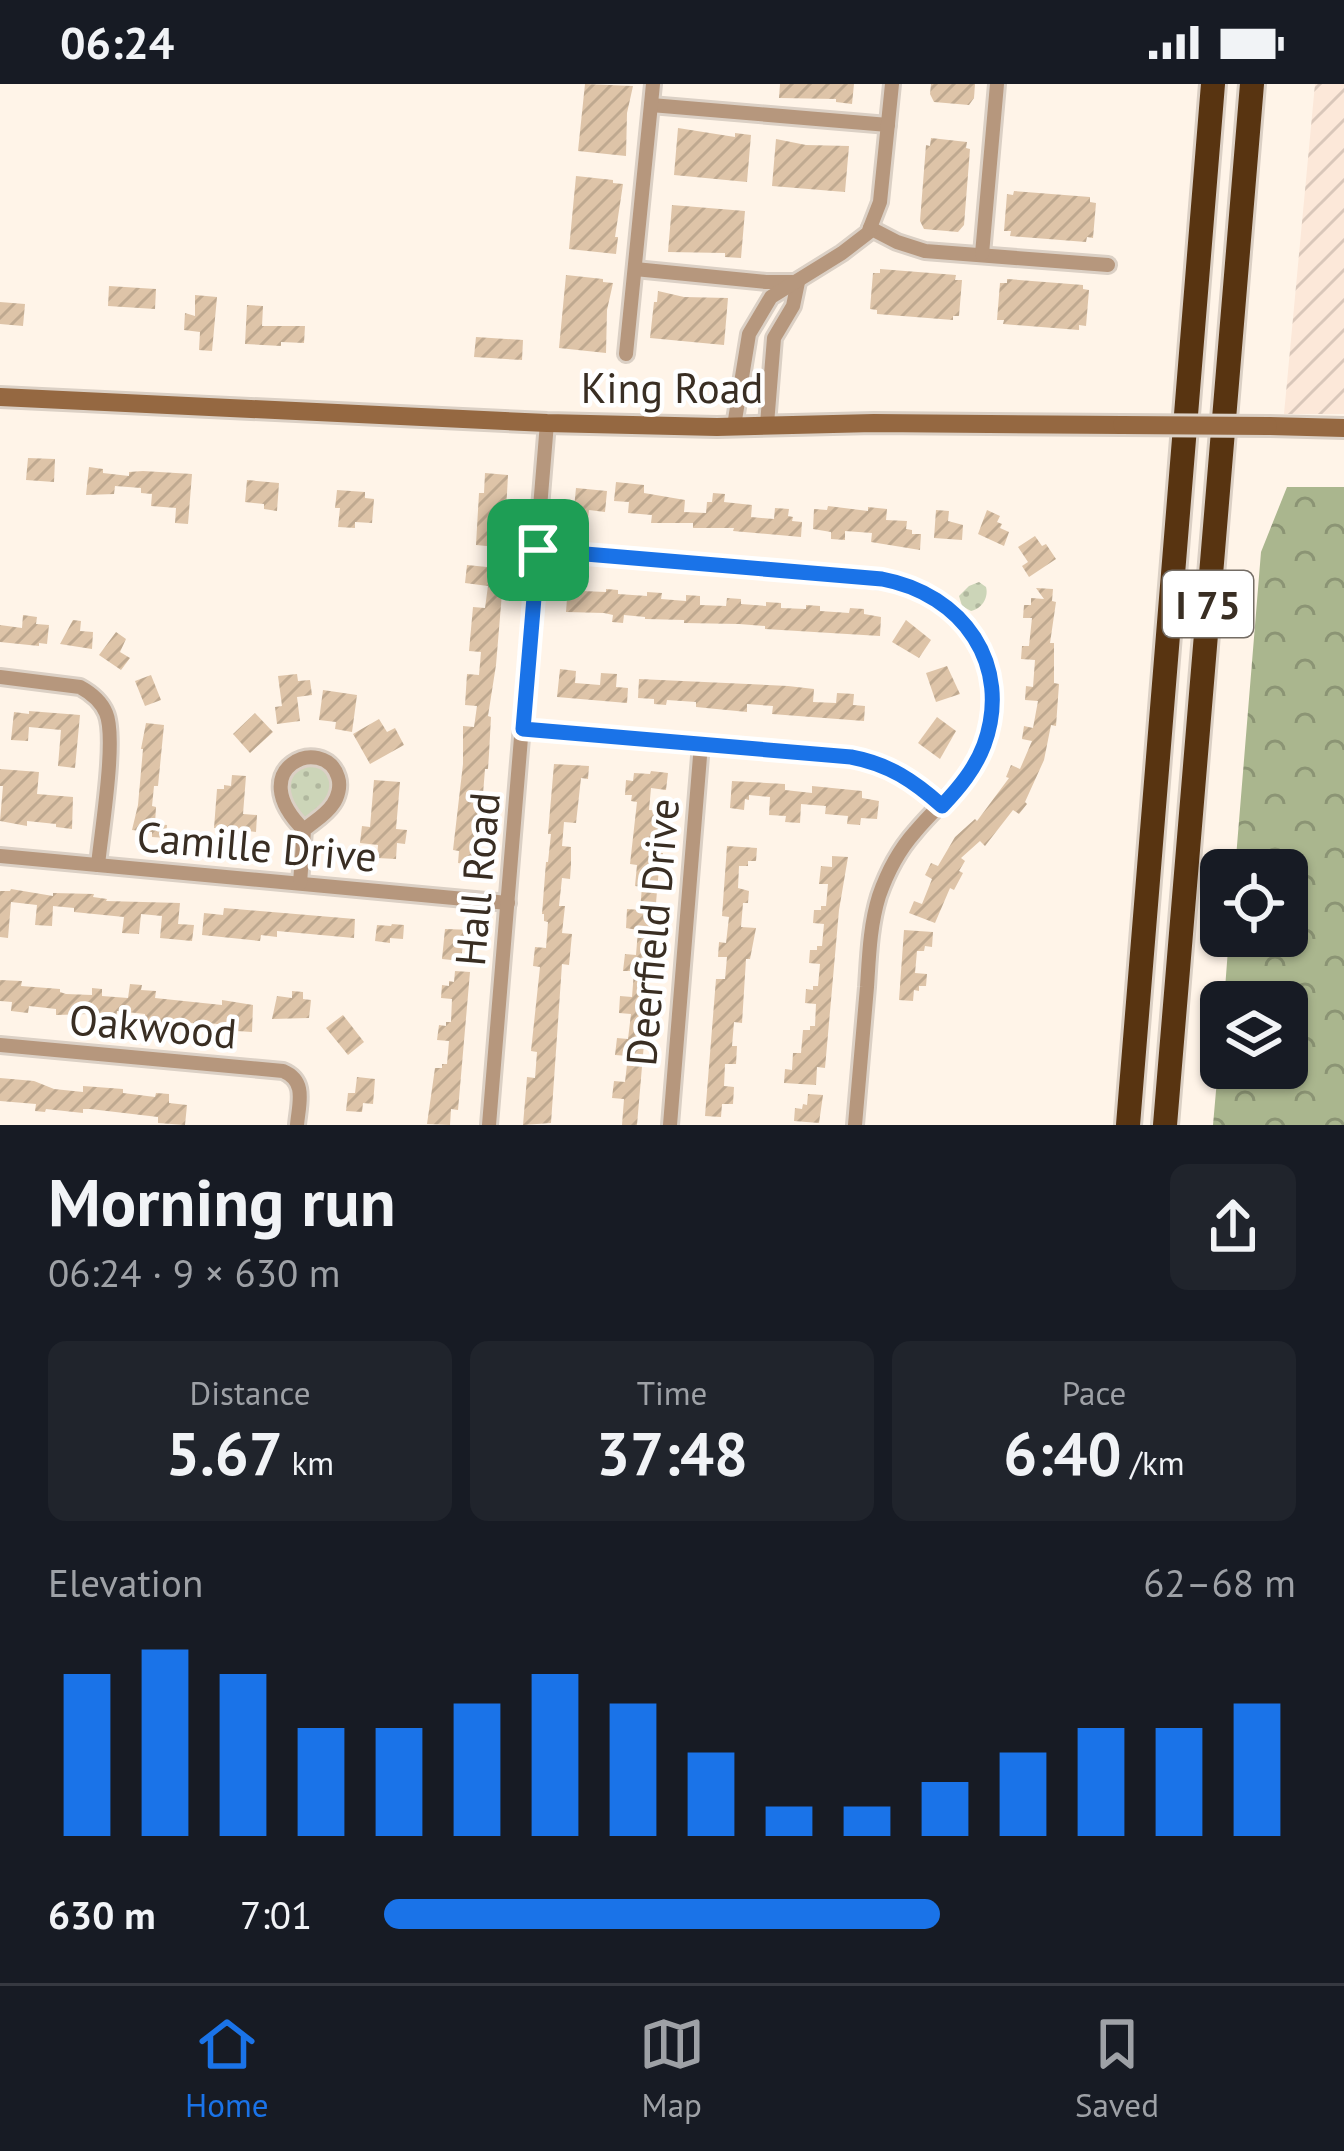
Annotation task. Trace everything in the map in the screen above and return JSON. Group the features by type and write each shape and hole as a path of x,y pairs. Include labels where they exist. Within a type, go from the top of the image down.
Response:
{"highway":[{"name":"I 75","path":"1128,1125 1213,84"},
{"name":"I 75","path":"1165,1125 1252,84"}],"main road":[{"name":"King Road","path":"0,397 548,423 1344,428"}],"street":[{"path":"626,354 653,84"},
{"path":"734,426 748,334 771,297 842,254 870,228 880,202 892,84"},
{"path":"982,254 997,84"},
{"path":"652,105 888,124"},
{"path":"870,228 925,251 1108,265"},
{"path":"635,268 798,282"},
{"path":"766,424 774,338 794,306 798,282"},
{"name":"Hall Road","path":"489,1125 548,423"},
{"path":"538,550 896,582 922,590 945,605 980,647 992,688 990,725 974,768 904,846 887,875 874,914 855,1125"},
{"path":"0,677 80,687 92,693 107,715 110,738 98,865"},
{"path":"523,729 869,760 905,776 942,806"},
{"name":"Deerfield Drive","path":"670,1125 701,744"},
{"path":"299,883 304,830 328,810 339,788 338,775 320,759 298,760 281,777 284,806 304,830"},
{"name":"Camille Drive","path":"0,856 508,902"},
{"name":"Oakwood","path":"0,1045 283,1071 297,1079 300,1090 297,1125"}],"shaded area":[{"path":"1315,84 1344,84 1344,414 1284,414"}],"green space":[{"path":"1287,487 1344,487 1344,1125 1213,1125 1216,1089 1308,1089 1308,981 1226,981 1227,957 1308,957 1308,849 1237,849 1261,552"},
{"path":"979,582 986,587 986,595 971,611 962,606 959,596"},
{"path":"311,764 325,770 330,792 304,818 290,799 287,785 296,769"}],"building":[{"path":"585,84 633,86 626,156 578,151"},
{"path":"780,84 854,84 852,104 836,99 779,98"},
{"path":"931,84 975,84 974,98 969,105 934,102"},
{"path":"678,128 751,135 747,182 674,175"},
{"path":"931,138 967,142 970,149 964,225 958,232 924,229 920,221 926,145 930,146"},
{"path":"776,139 849,146 845,192 772,186"},
{"path":"576,176 623,184 616,254 569,249"},
{"path":"1007,194 1090,197 1096,203 1093,238 1087,237 1086,242 1010,236 1011,231 1004,231"},
{"path":"672,205 745,211 741,258 725,257 725,253 668,252"},
{"path":"880,269 956,275 955,280 962,280 959,316 953,320 877,314 870,309 873,273"},
{"path":"566,275 613,283 606,353 559,348"},
{"path":"1007,279 1083,285 1089,290 1086,326 1079,325 1079,330 1003,324 1004,320 997,320 1000,283"},
{"path":"109,286 156,289 155,309 108,306"},
{"path":"658,291 728,298 724,345 650,338"},
{"path":"195,295 217,297 212,351 199,350 200,332 184,330 185,313 195,316"},
{"path":"0,302 25,304 23,326 0,324"},
{"path":"247,305 263,306 262,326 305,326 304,343 245,344"},
{"path":"476,337 523,340 522,360 474,357"},
{"path":"28,458 55,459 54,482 26,480"},
{"path":"89,467 129,476 129,472 143,471 192,474 188,524 175,523 176,508 151,506 152,494 141,493 141,488 115,486 114,494 86,495"},
{"path":"485,473 508,475 505,530 498,529 497,547 476,545"},
{"path":"247,480 279,483 277,511 245,502"},
{"path":"616,482 644,485 644,493 685,500 684,512 706,513 713,493 725,494 724,502 752,505 751,517 774,519 775,508 789,509 792,521 802,522 801,537 693,528 693,523 651,523 652,515 628,513 629,502 614,501"},
{"path":"576,488 607,491 605,512 589,510 588,519 573,518"},
{"path":"337,490 365,492 365,498 374,499 372,523 338,527"},
{"path":"828,506 887,509 886,520 907,521 906,529 921,534 920,550 871,542 872,533 845,531 845,540 831,539 831,532 813,529 814,509 827,510"},
{"path":"936,510 949,511 948,521 963,525 962,540 934,538"},
{"path":"987,510 1000,516 1000,528 1009,532 1004,546 978,534"},
{"path":"1035,536 1056,559 1029,577 1022,566 1028,562 1018,547"},
{"path":"488,556 505,557 479,865 458,863 459,851 453,850 463,726 474,727 477,706 465,705 467,674 479,675 481,652 469,651 473,607 485,608 488,586 465,583 467,565 487,567"},
{"path":"568,585 583,586 582,591 662,593 661,599 686,601 686,595 700,596 700,605 726,606 727,598 741,599 741,604 781,603 781,608 820,606 820,611 849,613 850,608 864,609 864,614 881,617 880,636 624,615 623,623 612,622 613,615 604,613 566,612"},
{"path":"1036,588 1053,589 1052,601 1056,602 1050,643 1054,643 1054,683 1059,684 1056,726 1051,725 1027,804 1019,814 1013,810 985,846 980,841 961,858 965,861 959,871 963,873 954,890 950,888 935,923 909,913 914,901 922,904 932,879 925,875 931,863 938,866 955,837 977,821 1009,778 1011,765 1020,769 1032,741 1022,739 1024,726 1033,728 1038,701 1025,700 1026,686 1033,687 1035,660 1021,659 1022,646 1029,646 1032,618 1023,618 1024,605 1031,605 1031,598 1044,599"},
{"path":"23,615 37,617 36,624 49,625 47,644 0,642 0,625 22,628"},
{"path":"73,620 81,621 80,631 93,632 92,649 60,644"},
{"path":"906,620 931,640 919,658 892,642"},
{"path":"116,632 126,639 120,652 130,658 121,670 99,655"},
{"path":"947,666 960,694 936,702 926,673"},
{"path":"560,669 576,671 575,683 600,685 601,673 617,674 616,687 628,688 627,703 557,697"},
{"path":"297,674 298,681 310,680 312,695 297,697 300,721 277,724 275,707 282,706 278,676"},
{"path":"151,675 161,700 145,706 135,681"},
{"path":"639,679 814,689 813,702 836,703 837,693 854,694 853,705 865,706 864,721 772,714 773,706 747,704 747,712 696,707 696,702 654,704 654,699 638,698"},
{"path":"323,690 357,695 352,732 335,729 336,722 319,720"},
{"path":"14,712 80,715 75,768 58,766 61,730 29,727 28,741 11,740"},
{"path":"255,713 273,732 250,753 233,734"},
{"path":"937,717 956,731 940,759 918,743"},
{"path":"379,719 387,732 395,728 404,745 370,764 353,734"},
{"path":"146,723 164,725 152,806 156,807 155,824 167,825 166,838 132,830"},
{"path":"554,764 589,766 588,779 581,778 576,823 564,822 562,846 571,847 571,865 570,879 562,878 559,906 565,906 562,933 572,934 569,965 562,964 551,1123 523,1125 527,1077 535,1078 537,1052 531,1051 540,967 533,966 535,947 546,948 548,922 542,914"},
{"path":"0,769 39,772 37,794 73,797 72,829 0,821"},
{"path":"634,773 668,773 666,790 651,788 649,810 664,811 662,868 637,1125 622,1125 624,1099 612,1098 614,1081 625,1082 628,1056 615,1055 617,1038 628,1039 631,1014 619,1013 620,996 632,997 634,971 623,971 625,954 636,955 638,930 626,928 627,909 640,910 642,887 635,886 637,865 630,864 637,802 625,795 626,780 633,781"},
{"path":"232,775 246,776 243,814 257,815 256,832 248,831 246,844 225,842 226,829 214,828 217,789 231,786"},
{"path":"374,780 400,782 396,829 407,830 405,844 397,843 396,859 377,858 378,845 360,843 362,826 370,827"},
{"path":"732,781 785,784 785,790 812,793 812,786 862,791 862,798 879,801 877,819 861,818 860,825 847,824 848,816 825,814 826,806 801,804 800,823 785,822 786,816 769,815 770,797 749,795 744,810 730,808"},
{"path":"727,846 757,848 756,861 739,866 738,888 749,891 741,927 756,928 750,959 746,959 742,1023 734,1022 736,1064 725,1064 724,1086 734,1087 733,1104 722,1104 721,1117 705,1116 716,979 725,979 727,957 718,957 719,942 726,943 729,917 722,916"},
{"path":"832,856 848,857 825,1068 817,1067 816,1085 784,1083 785,1069 792,1070 793,1053 801,1053 803,1030 815,1026 816,1004 805,1003 806,989 818,986 820,964 809,963 810,950 822,946 824,924 813,923 814,910 826,906 828,884 819,884 821,866 832,867"},
{"path":"0,891 53,896 94,894 106,901 180,903 178,924 194,925 192,941 160,938 162,916 141,914 139,934 122,933 124,917 53,906 52,926 35,925 37,905 11,902 8,938 0,937"},
{"path":"224,908 355,919 354,938 277,931 277,937 261,935 260,941 202,935 204,913 223,915"},
{"path":"377,925 404,925 403,939 375,941"},
{"path":"445,929 473,930 471,945 463,944 461,961 442,959"},
{"path":"904,930 933,932 932,947 917,951 915,973 927,974 926,986 914,990 913,1001 899,1000"},
{"path":"455,971 470,972 458,1110 451,1109 450,1125 427,1124 435,1068 447,1064 449,1041 437,1040 439,1025 451,1022 452,999 441,998 442,985 454,982"},
{"path":"0,980 60,989 66,994 92,995 92,988 102,989 102,996 128,998 130,984 142,985 141,990 156,991 155,998 253,1005 252,1032 207,1023 206,1029 192,1028 193,1023 145,1023 145,1014 117,1011 116,1020 100,1017 99,1026 89,1025 90,1014 56,1015 56,1009 29,1006 28,1013 11,1011 12,1002 0,1001"},
{"path":"292,991 303,992 303,999 311,1000 309,1018 272,1019 277,996 292,998"},
{"path":"343,1015 364,1042 348,1055 326,1028"},
{"path":"357,1077 375,1079 373,1104 363,1103 362,1112 346,1111 348,1093 355,1093"},
{"path":"0,1078 83,1092 83,1086 155,1097 156,1093 169,1094 169,1103 187,1105 185,1125 90,1109 83,1113 35,1111 36,1104 0,1101"},
{"path":"808,1094 823,1095 819,1123 794,1121 795,1108 807,1105"}],"route":[{"path":"538,550 882,579 922,590 965,624 986,660 992,688 990,725 974,768 942,806 905,776 869,760 523,729 538,550"}]}
